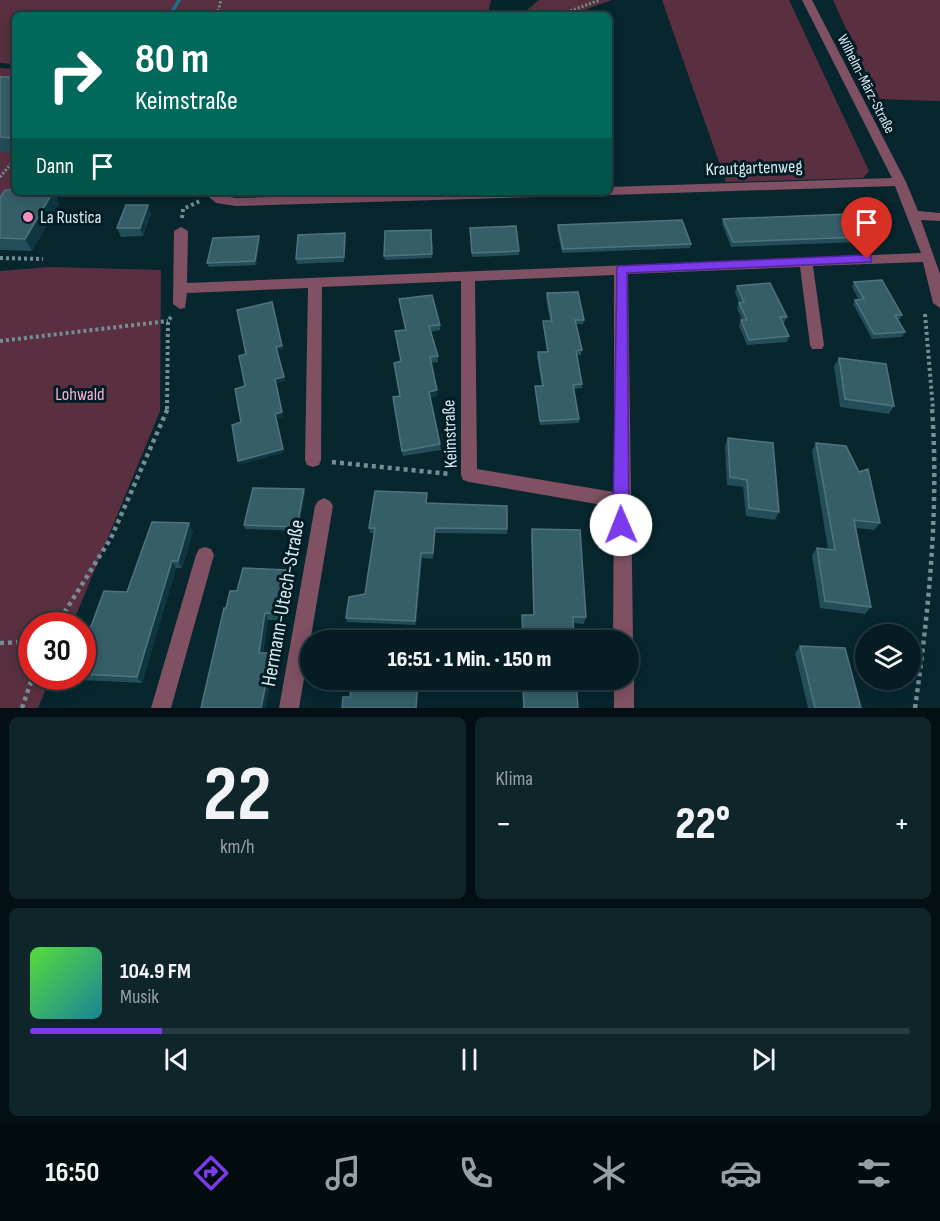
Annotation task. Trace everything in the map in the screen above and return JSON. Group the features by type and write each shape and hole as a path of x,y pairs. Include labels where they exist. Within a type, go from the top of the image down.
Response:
{"street":[{"name":"Wilhelm-März-Straße","path":"807,0 900,182 929,256 940,303"},
{"name":"Krautgartenweg","path":"612,191 900,182"},
{"path":"216,195 227,202 251,197 379,195"},
{"path":"914,215 940,217"},
{"path":"180,304 181,231"},
{"path":"180,288 929,256"},
{"path":"806,262 817,345"},
{"path":"621,269 623,630"},
{"name":"Keimstraße","path":"468,276 469,476 621,501"},
{"path":"313,460 315,282"},
{"name":"Hermann-Utech-Straße","path":"289,708 324,506"},
{"path":"161,708 205,555"},
{"path":"624,690 624,708"}],"path":[{"path":"568,12 600,0"},
{"path":"0,177 12,163"},
{"path":"181,231 183,209 193,202 212,195"},
{"path":"0,258 43,259"},
{"path":"65,612 111,538 170,405 168,321 180,304"},
{"path":"915,708 926,642 935,523 938,423 931,347 925,313"},
{"path":"0,341 168,321"},
{"path":"313,460 469,476"},
{"path":"0,643 18,642"},
{"path":"22,708 28,690"}],"green space":[{"path":"0,0 491,0 489,12 12,12 12,64 0,63"},
{"path":"539,0 612,0 578,12 525,12"},
{"path":"662,0 789,0 869,171 863,178 726,182"},
{"path":"833,0 940,0 940,101 878,99"},
{"path":"0,68 12,69 12,188 0,206"},
{"name":"Lohwald","path":"50,267 161,270 160,411 77,612 18,612 18,690 46,690 38,708 0,708 0,271"}],"building":[{"path":"0,77 12,77 12,138 0,137"},
{"path":"5,190 12,190 12,195 51,195 25,239 0,238 0,198"},
{"path":"126,205 148,205 140,228 117,228"},
{"path":"848,214 861,237 733,242 723,219"},
{"path":"682,220 691,244 563,249 558,225"},
{"path":"516,226 519,251 472,253 470,228"},
{"path":"431,230 432,254 384,256 385,231"},
{"path":"345,233 344,257 296,259 298,235"},
{"path":"259,236 255,261 207,263 213,238"},
{"path":"882,280 902,315 895,315 905,332 874,334 855,300 864,299 854,282"},
{"path":"770,283 787,317 780,317 789,336 749,340 741,320 747,320 739,303 744,302 737,286"},
{"path":"578,292 584,320 575,320 582,350 576,351 582,384 573,385 579,419 540,421 535,386 543,386 538,352 548,352 543,321 552,321 547,293"},
{"path":"432,295 440,325 429,326 438,356 430,357 437,390 429,392 440,444 402,451 393,397 400,396 394,363 401,361 395,331 406,330 399,299"},
{"path":"272,302 282,346 276,347 284,377 275,379 282,412 275,414 283,449 238,461 232,425 241,422 235,389 245,386 239,356 246,354 237,310"},
{"path":"839,358 886,364 894,406 845,399"},
{"path":"728,438 773,443 779,512 749,508 747,480 730,477"},
{"path":"816,443 846,446 859,472 868,469 880,523 854,520 871,607 825,601 817,548 835,550"},
{"path":"253,488 304,489 297,527 244,525"},
{"path":"375,491 427,493 426,503 507,506 507,529 435,528 433,553 421,553 415,621 346,618 349,597 365,594 375,528 369,528"},
{"path":"152,522 189,523 178,561 172,561 137,677 96,675 96,613 104,591 127,592"},
{"path":"532,529 580,530 586,617 573,617 574,630 523,630 522,615 534,615"},
{"path":"243,568 288,570 279,614 265,613 259,653 272,653 261,708 201,708 224,608 226,608 230,591 237,591"},
{"path":"800,646 845,648 861,708 815,708"},
{"path":"351,690 417,690 416,708 342,708 343,697 350,697"},
{"path":"523,690 577,690 578,708 524,708"}],"waterway":[{"path":"172,12 179,0"}],"place":[{"name":"La Rustica","path":"28,217"}],"route":[{"path":"621,525 621,269 867,259"}]}
